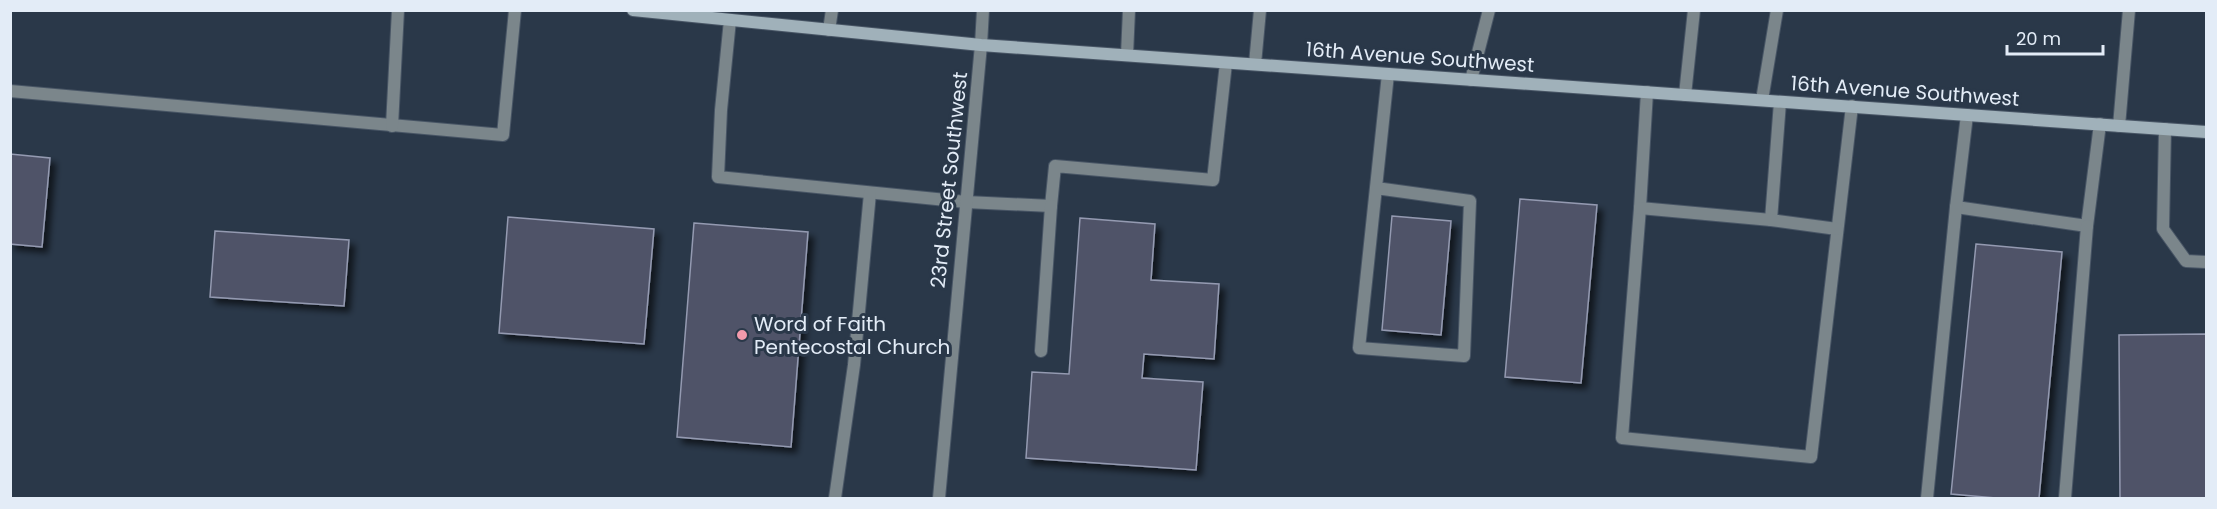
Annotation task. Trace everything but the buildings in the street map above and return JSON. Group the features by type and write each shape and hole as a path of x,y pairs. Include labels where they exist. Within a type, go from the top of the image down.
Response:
{"main road":[{"name":"16th Avenue Southwest","path":"633,10 981,45 2206,132"}],"street":[{"path":"392,126 398,10"},
{"path":"10,91 503,135 515,10"},
{"path":"829,30 831,10"},
{"name":"23rd Street Southwest","path":"939,498 981,45 982,10"},
{"path":"1127,55 1129,10"},
{"path":"1255,64 1260,10"},
{"path":"1471,80 1489,10"},
{"path":"1685,95 1694,10"},
{"path":"1762,100 1777,10"},
{"path":"2119,126 2129,10"},
{"path":"730,20 721,110 718,177 966,202 1051,206"},
{"path":"1041,351 1054,166 1213,180 1226,63"},
{"path":"1376,188 1470,201 1464,356 1359,348 1388,74"},
{"path":"1647,92 1622,438 1811,457 1852,106"},
{"path":"1771,220 1780,102"},
{"path":"1927,498 1967,115"},
{"path":"2065,498 2087,226 2100,124"},
{"path":"2165,129 2163,230 2186,261 2206,262"},
{"path":"835,498 854,365 870,193"},
{"path":"1956,207 2087,226"},
{"path":"1640,208 1771,220 1837,229"}],"place":[{"name":"Word of Faith Pentecostal Church","path":"742,335"}]}
